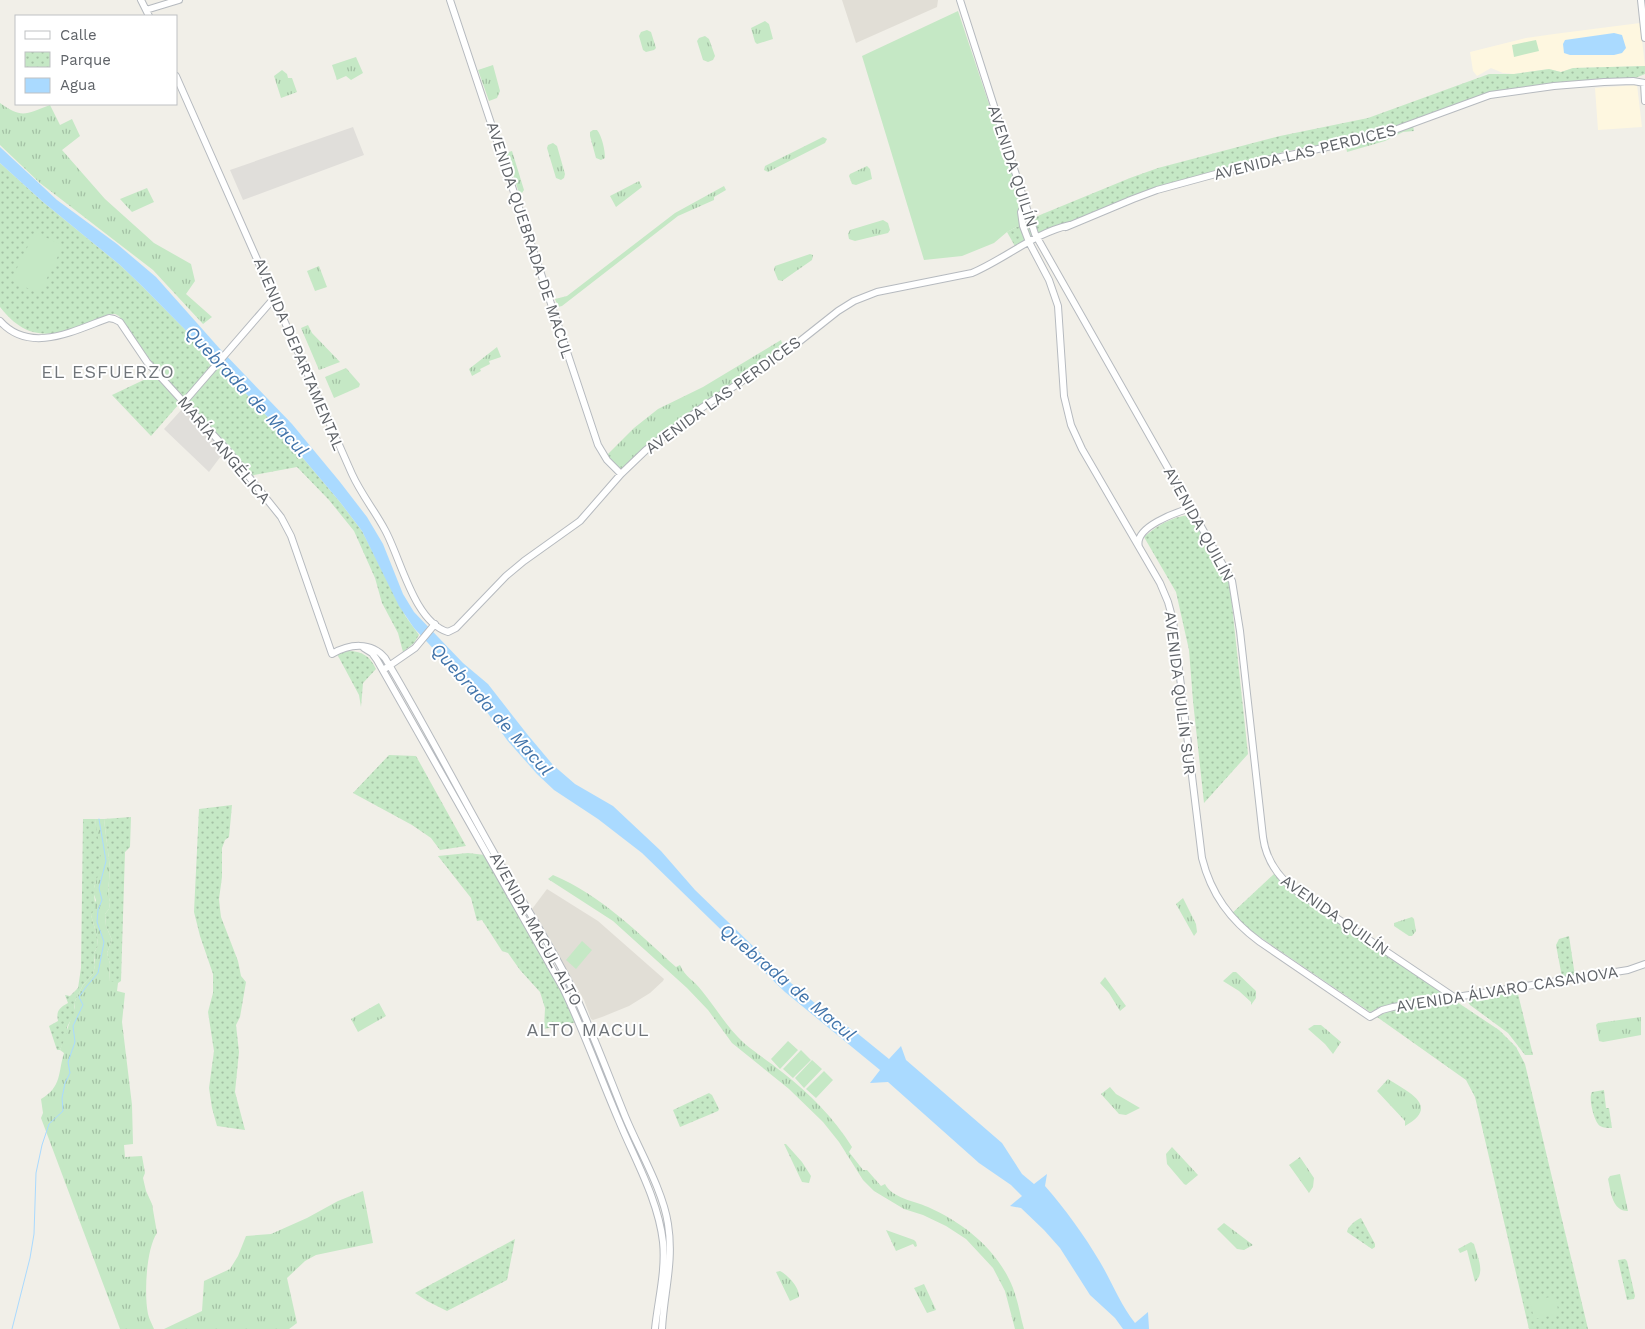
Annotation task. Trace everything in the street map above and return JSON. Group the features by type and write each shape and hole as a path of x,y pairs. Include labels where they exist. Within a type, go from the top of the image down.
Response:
{"street":[{"path":"152,0 142,1 147,13 162,2 179,0"},
{"name":"AVENIDA QUEBRADA DE MACUL","path":"450,0 598,445 607,460 621,474"},
{"name":"AVENIDA QUILÍN","path":"960,0 1024,206 1037,238 1227,570 1234,586 1263,837 1265,850 1270,862 1278,876 1291,887 1454,997"},
{"path":"1640,0 1645,38"},
{"name":"AVENIDA DEPARTAMENTAL","path":"178,80 352,474 386,532 419,606 434,629"},
{"path":"1644,80 1645,101"},
{"name":"AVENIDA LAS PERDICES","path":"434,629 448,632 456,628 506,576 580,521 621,474 646,450 703,407 772,362 838,311 854,301 887,290 972,273 986,267 1046,232 1070,225 1157,190 1267,160 1368,139 1490,95 1554,86 1644,80"},
{"name":"AVENIDA QUILÍN SUR","path":"1024,206 1021,216 1030,242 1053,288 1060,313 1064,388 1069,418 1079,442 1164,592 1173,620 1200,846 1205,870 1213,891 1229,915 1245,931 1370,1017"},
{"path":"1049,280 1058,276"},
{"path":"1053,288 1062,283"},
{"path":"184,402 275,297"},
{"name":"MARÍA ANGÉLICA","path":"0,321 14,333 43,338 65,335 109,318 116,319 122,323 147,362 229,452 284,522 291,536 332,654 348,647 360,646"},
{"path":"1140,549 1138,541 1140,536 1166,517 1191,508"},
{"path":"1129,531 1134,536 1140,536"},
{"path":"382,670 410,652 434,629"},
{"name":"AVENIDA MACUL ALTO","path":"360,646 369,647 378,651 383,656 494,853 565,974 580,1007 660,1196 667,1218 670,1278 664,1304 662,1329"},
{"name":"AVENIDA MACUL ALTO","path":"360,646 372,653 563,988 648,1188 659,1222 663,1250 656,1329"},
{"name":"AVENIDA ÁLVARO CASANOVA","path":"1370,1017 1382,1010 1393,1007 1628,970 1645,964"}],"shaded area":[{"path":"842,0 938,0 937,7 856,43"},
{"path":"1640,23 1645,66 1573,68 1561,72 1549,69 1514,74 1503,73 1491,68 1477,76 1473,71 1470,52 1526,38"},
{"path":"1637,85 1642,127 1598,130 1595,88"},
{"path":"353,127 364,155 243,200 230,170"},
{"path":"183,408 224,452 209,472 164,429"},
{"path":"547,889 598,921 664,979 663,981 650,993 629,1006 602,1017 591,1019 584,1000 532,909"}],"green space":[{"path":"958,11 1028,221 1007,232 994,243 962,256 924,260 862,56"},
{"path":"765,21 769,24 773,39 757,44 751,28"},
{"path":"647,30 651,32 656,48 646,52 643,50 639,36 641,32"},
{"path":"705,36 709,39 715,56 713,60 708,62 703,60 697,41"},
{"path":"1536,40 1539,51 1514,57 1512,45"},
{"path":"356,57 363,73 351,80 346,76 337,80 332,65"},
{"path":"493,65 500,91 497,98 489,101 478,70"},
{"path":"1645,66 1645,74 1633,79 1476,97 1373,134 1283,152 1164,186 1016,248 1007,232 1040,215 1158,168 1280,136 1368,118 1489,74 1514,74 1549,69 1561,72 1573,68"},
{"path":"282,70 287,74 288,78 292,78 297,92 281,98 274,76"},
{"path":"0,103 19,113 29,113 50,105 60,125 72,119 80,136 62,150 105,199 154,243 191,264 195,281 186,294 212,317 203,324 153,270 40,183 0,145"},
{"path":"1413,126 1414,131 1403,132 1385,141 1347,152 1346,146 1378,139"},
{"path":"597,130 603,143 605,158 601,160 596,158 590,136 590,132"},
{"path":"823,137 827,139 825,143 768,172 764,170 765,166"},
{"path":"553,143 557,146 565,174 561,180 556,178 547,148 548,145"},
{"path":"512,151 524,190 520,196 506,153"},
{"path":"0,163 43,202 120,265 215,360 275,425 362,531 406,617 419,635 414,643 403,652 398,633 382,603 375,578 354,531 329,500 297,467 254,475 252,477 148,357 119,316 109,314 65,331 38,333 25,329 13,321 0,307"},
{"path":"867,166 870,169 872,179 856,185 852,184 850,174"},
{"path":"639,181 642,187 616,207 610,196"},
{"path":"724,186 726,190 714,197 714,200 678,216 562,306 558,307 555,299 567,296 675,213"},
{"path":"147,188 154,202 132,212 120,199"},
{"path":"883,220 888,223 890,230 888,233 855,241 849,239 848,234 850,230"},
{"path":"35,232 63,246 39,294 11,280"},
{"path":"810,254 813,255 812,260 782,281 778,280 774,270 775,266"},
{"path":"319,266 327,287 315,291 307,271"},
{"path":"308,325 312,333 340,362 319,370 301,328"},
{"path":"781,340 784,349 621,470 607,455 634,428 658,409 703,387"},
{"path":"497,347 501,357 489,361 490,364 472,376 469,369"},
{"path":"346,368 360,384 359,387 334,398 325,377"},
{"path":"154,375 178,400 179,404 151,436 112,395"},
{"path":"1190,515 1229,578 1248,754 1204,803 1189,650 1176,592 1144,537 1165,522"},
{"path":"348,651 365,655 376,669 363,683 361,707 359,695 337,654"},
{"path":"389,755 416,756 466,846 440,850 431,838 412,825 353,793"},
{"path":"232,805 229,837 225,840 222,848 222,877 219,899 221,917 238,961 241,976 246,982 240,1017 236,1025 239,1052 235,1092 245,1130 217,1126 212,1108 209,1088 214,1051 208,1012 213,993 213,974 194,912 199,809"},
{"path":"131,817 130,847 125,852 121,981 109,982 110,964 107,953 112,940 106,926 105,914 109,909 110,902 108,894 110,868 104,819"},
{"path":"83,819 95,819 99,848 100,869 95,883 95,906 91,915 98,946 94,953 95,965 93,974 83,985 75,1001 74,1014 67,1027 67,1033 60,1050 57,1050 49,1026 58,1021 57,1015 59,1010 68,1003 65,995 70,996 78,988 81,968"},
{"path":"95,819 104,819 110,868 108,894 110,902 109,909 105,914 106,926 112,940 107,953 110,964 109,981 121,981 118,983 117,991 125,993 122,1022 132,1105 133,1144 124,1145 125,1157 142,1156 145,1173 143,1178 152,1204 157,1233 150,1250 146,1284 148,1314 154,1329 120,1329 41,1118 43,1113 41,1099 53,1089 58,1079 64,1053 60,1050 75,1007 75,1001 83,985 93,974 95,965 94,953 98,946 91,915 96,900 93,892 100,866"},
{"path":"468,853 485,855 561,988 577,1022 544,1029 545,1008 540,992 520,970 508,953 502,951 482,920 477,921 471,898 438,856"},
{"path":"1274,874 1292,889 1442,993 1384,1006 1370,1012 1229,916"},
{"path":"553,875 570,883 603,904 676,967 680,965 739,1038 792,1080 820,1106 852,1147 849,1152 863,1170 867,1170 881,1186 885,1184 888,1189 898,1196 928,1207 954,1221 978,1239 1007,1274 1015,1293 1024,1329 1015,1329 1005,1291 993,1268 966,1239 946,1226 923,1215 904,1209 874,1191 863,1180 839,1142 823,1122 789,1089 732,1043 708,1010 687,988 613,921 548,879"},
{"path":"1183,898 1196,924 1197,932 1194,936 1176,904"},
{"path":"1412,917 1416,931 1412,936 1394,926 1394,923"},
{"path":"1569,936 1575,976 1562,977 1556,945 1559,939"},
{"path":"582,941 592,950 576,969 566,960"},
{"path":"1233,972 1236,972 1256,991 1256,998 1251,1005 1251,1002 1239,991 1223,981"},
{"path":"1105,977 1126,1006 1120,1011 1109,993 1100,983"},
{"path":"1517,990 1533,1055 1525,1055 1508,1033 1467,1001 1469,998"},
{"path":"1454,1000 1499,1030 1516,1047 1525,1064 1588,1329 1529,1329 1475,1097 1466,1080 1377,1017 1391,1010"},
{"path":"379,1003 386,1016 358,1032 351,1019"},
{"path":"1641,1017 1641,1035 1603,1042 1599,1041 1596,1025 1598,1023"},
{"path":"1314,1025 1321,1025 1341,1042 1333,1054 1308,1029"},
{"path":"788,1041 798,1050 780,1069 771,1059"},
{"path":"801,1050 811,1060 793,1078 783,1069"},
{"path":"812,1060 822,1069 804,1088 795,1078"},
{"path":"824,1071 833,1080 816,1098 806,1089"},
{"path":"1388,1079 1412,1094 1421,1106 1420,1112 1415,1119 1405,1126 1405,1121 1377,1091"},
{"path":"1110,1087 1116,1094 1140,1108 1126,1115 1119,1114 1101,1094"},
{"path":"1604,1090 1606,1108 1609,1108 1612,1128 1600,1126 1592,1109 1592,1092"},
{"path":"709,1093 719,1109 718,1111 680,1127 673,1110"},
{"path":"784,1144 802,1162 811,1176 809,1183 802,1182"},
{"path":"1172,1147 1198,1175 1186,1185 1167,1164 1166,1154"},
{"path":"1300,1157 1314,1178 1313,1187 1309,1193 1289,1165"},
{"path":"1620,1174 1628,1211 1619,1208 1615,1204 1610,1189 1608,1179 1610,1176"},
{"path":"363,1191 373,1243 316,1255 305,1261 287,1278 297,1323 289,1329 164,1329 202,1311 204,1281 230,1269 238,1256 246,1236 271,1234 307,1218 338,1201"},
{"path":"1361,1218 1375,1244 1375,1247 1372,1249 1347,1232 1352,1224"},
{"path":"1224,1223 1253,1245 1244,1250 1237,1249 1217,1229"},
{"path":"886,1230 914,1240 917,1246 915,1247 913,1244 896,1251"},
{"path":"515,1239 507,1280 447,1311 415,1293"},
{"path":"1471,1242 1474,1244 1479,1259 1480,1269 1480,1274 1475,1282 1467,1250 1460,1253 1458,1249"},
{"path":"1625,1259 1635,1296 1634,1299 1627,1300 1618,1260"},
{"path":"780,1271 793,1282 798,1290 799,1297 790,1301 776,1272"},
{"path":"924,1284 936,1310 927,1313 914,1288"},
{"path":"1555,1296 1559,1314 1534,1319 1530,1301"}],"water":[{"path":"1614,33 1622,35 1626,48 1622,53 1614,55 1570,55 1564,53 1563,44 1565,40"},
{"name":"Quebrada de Macul","path":"0,147 57,200 117,244 156,277 220,349 292,424 367,517 383,544 403,594 414,612 463,663 488,684 553,765 575,784 613,806 661,851 695,890 791,983 823,1010 857,1033 889,1059 901,1046 906,1060 1002,1143 1022,1174 1034,1184 1047,1174 1045,1186 1088,1242 1120,1301 1135,1323 1148,1312 1149,1329 1123,1329 1115,1318 1090,1295 1060,1248 1044,1230 1021,1208 1010,1206 1022,1196 1011,1185 979,1163 888,1082 870,1083 880,1070 785,992 642,853 598,819 554,790 537,774 507,740 469,687 414,628 399,606 362,531 275,425 215,360 120,265 43,202 0,163"}],"waterway":[{"path":"12,1329 30,1258 34,1234 36,1173 42,1145 49,1124 63,1111 62,1098 65,1083 70,1073 68,1062 75,1042 73,1026 83,1005 79,997 98,973 104,942 97,922 98,910 102,900 99,888 106,861 99,819"}],"district":[{"name":"EL ESFUERZO","path":"108,371"},
{"name":"ALTO MACUL","path":"588,1029"}]}
